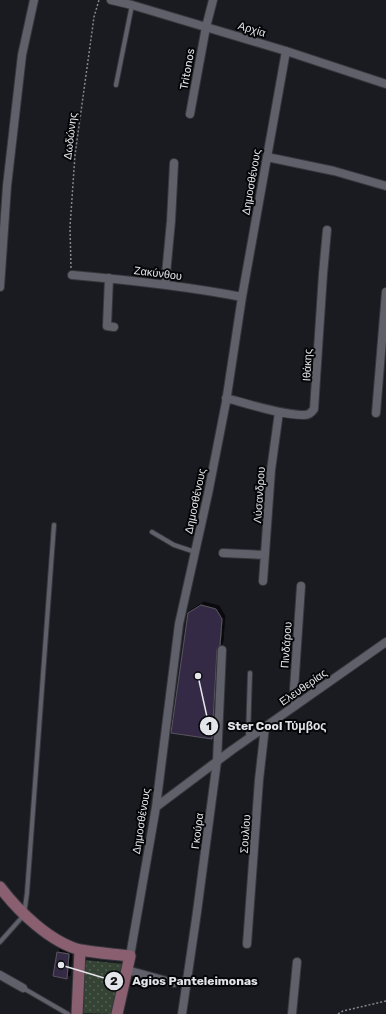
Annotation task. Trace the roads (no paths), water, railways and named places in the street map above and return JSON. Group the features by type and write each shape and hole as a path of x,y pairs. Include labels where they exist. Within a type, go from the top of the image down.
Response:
{"main road":[{"path":"0,887 24,915 44,931 63,943 80,950 130,956 117,1014"},
{"path":"77,1014 80,950"}],"street":[{"path":"0,287 7,186 22,55 34,0"},
{"name":"Αρχία","path":"110,0 132,5 286,51 386,84"},
{"name":"Tritonos","path":"190,114 206,27 213,0"},
{"name":"Δημοσθένους","path":"130,956 156,807 179,624 208,494 226,398 242,297 286,51"},
{"path":"267,157 334,172 386,186"},
{"path":"165,284 171,221 174,162"},
{"name":"Ιθάκης","path":"226,398 279,412 305,415 311,413 314,409 327,230"},
{"name":"Ζακύνθου","path":"72,275 165,284 242,297"},
{"path":"109,278 107,326 114,328"},
{"path":"376,413 386,292"},
{"name":"Λύσανδρου","path":"263,581 271,470 279,412"},
{"path":"223,553 266,555"},
{"name":"Πινδάρου","path":"295,706 294,689 300,586"},
{"name":"Ελευθερίας","path":"156,807 248,738 386,642"},
{"name":"Γκούρα","path":"182,1014 217,761 222,650"},
{"name":"Σουλίου","path":"247,944 259,780 265,727"},
{"path":"292,1014 297,962"},
{"path":"127,970 174,983"},
{"path":"0,975 22,988"}],"lane":[{"path":"116,85 132,5"},
{"path":"0,942 24,915 28,883 54,525"},
{"path":"152,532 174,545 195,552"},
{"path":"248,738 250,673"},
{"path":"22,988 68,1014"}],"place":[{"name":"Ster Cool Τύμβος","path":"198,676"},
{"name":"Agios Panteleimonas","path":"61,965"}]}
